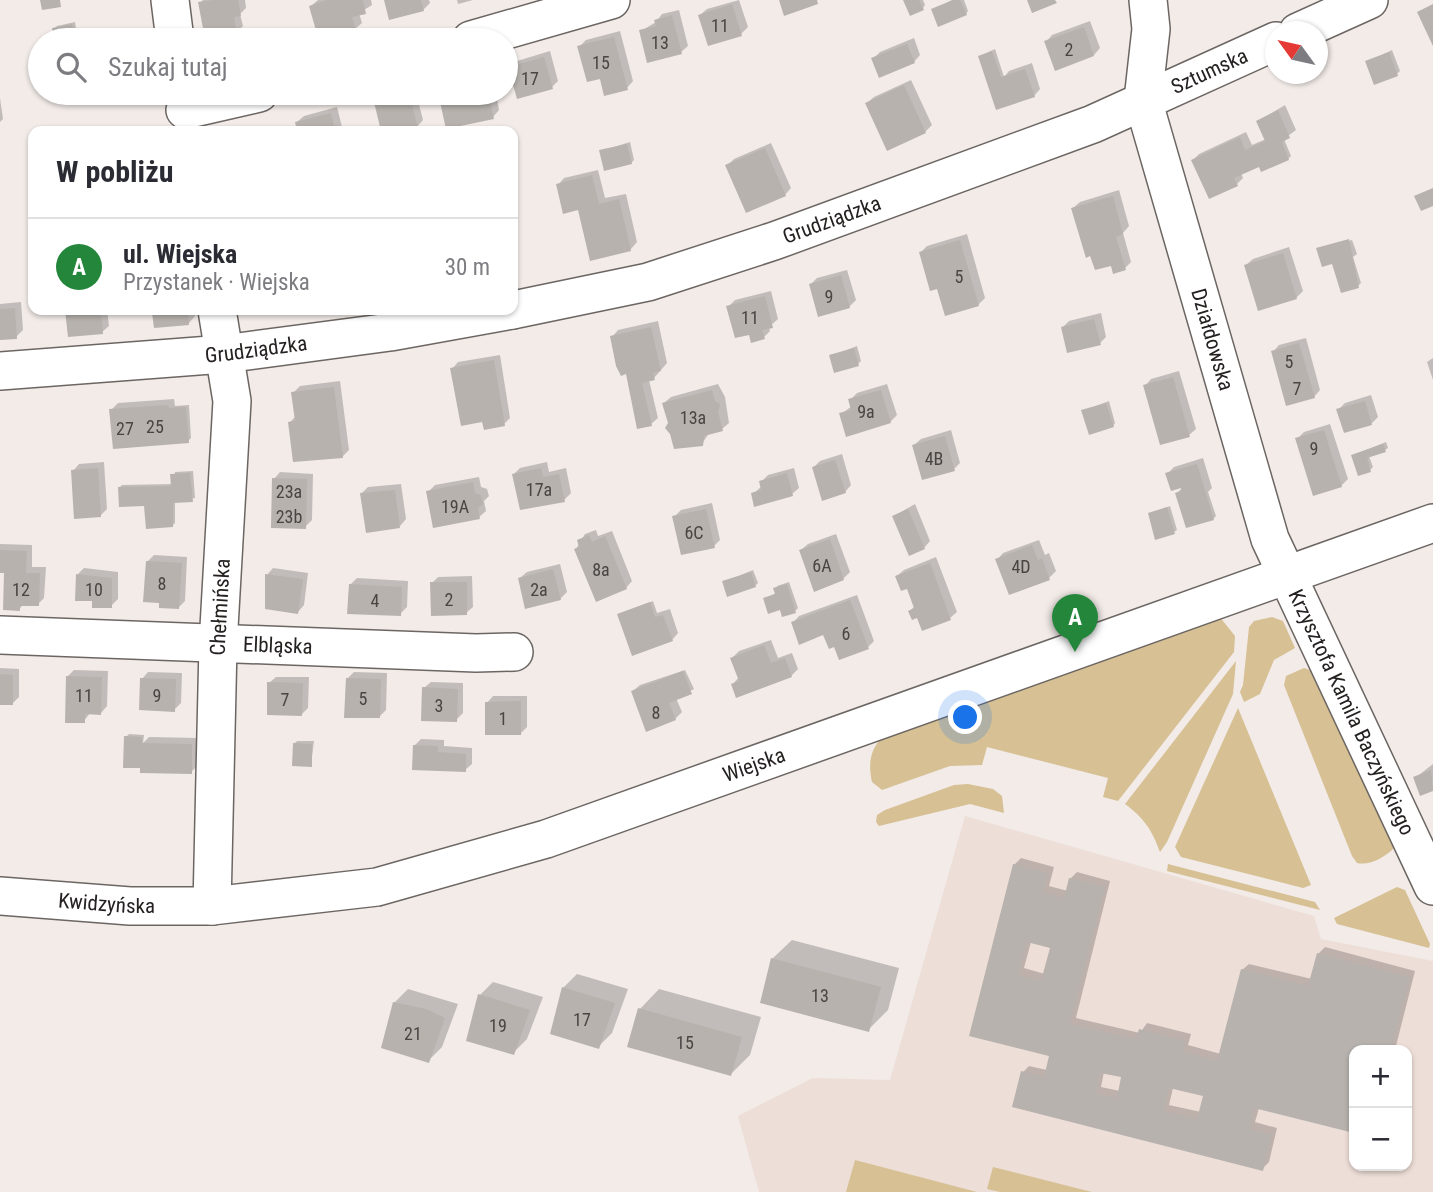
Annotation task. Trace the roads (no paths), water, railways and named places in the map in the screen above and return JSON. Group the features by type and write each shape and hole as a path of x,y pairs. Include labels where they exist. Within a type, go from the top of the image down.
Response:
{"street":[{"path":"170,0 174,28"},
{"path":"513,28 611,0"},
{"path":"1143,100 1151,29 1148,0"},
{"path":"1322,21 1369,0"},
{"name":"Sztumska","path":"1143,100 1265,46"},
{"name":"Grudziądzka","path":"518,309 648,282 774,241 1093,124 1143,100"},
{"name":"Działdowska","path":"1143,100 1270,539 1286,578"},
{"path":"185,111 210,105"},
{"name":"Chełmińska","path":"212,906 218,645 232,401 217,315"},
{"name":"Grudziądzka","path":"0,371 223,354 390,332 484,315"},
{"name":"Wiejska","path":"212,906 377,887 546,839 1286,578 1433,523"},
{"name":"Krzysztofa Kamila Baczyńskiego","path":"1286,578 1311,624 1433,886"},
{"name":"Elbląska","path":"0,635 218,645 514,652"},
{"name":"Kwidzyńska","path":"0,896 130,906 212,906"}],"place":[{"name":"ul. Wiejska","path":"1075,652"}]}
